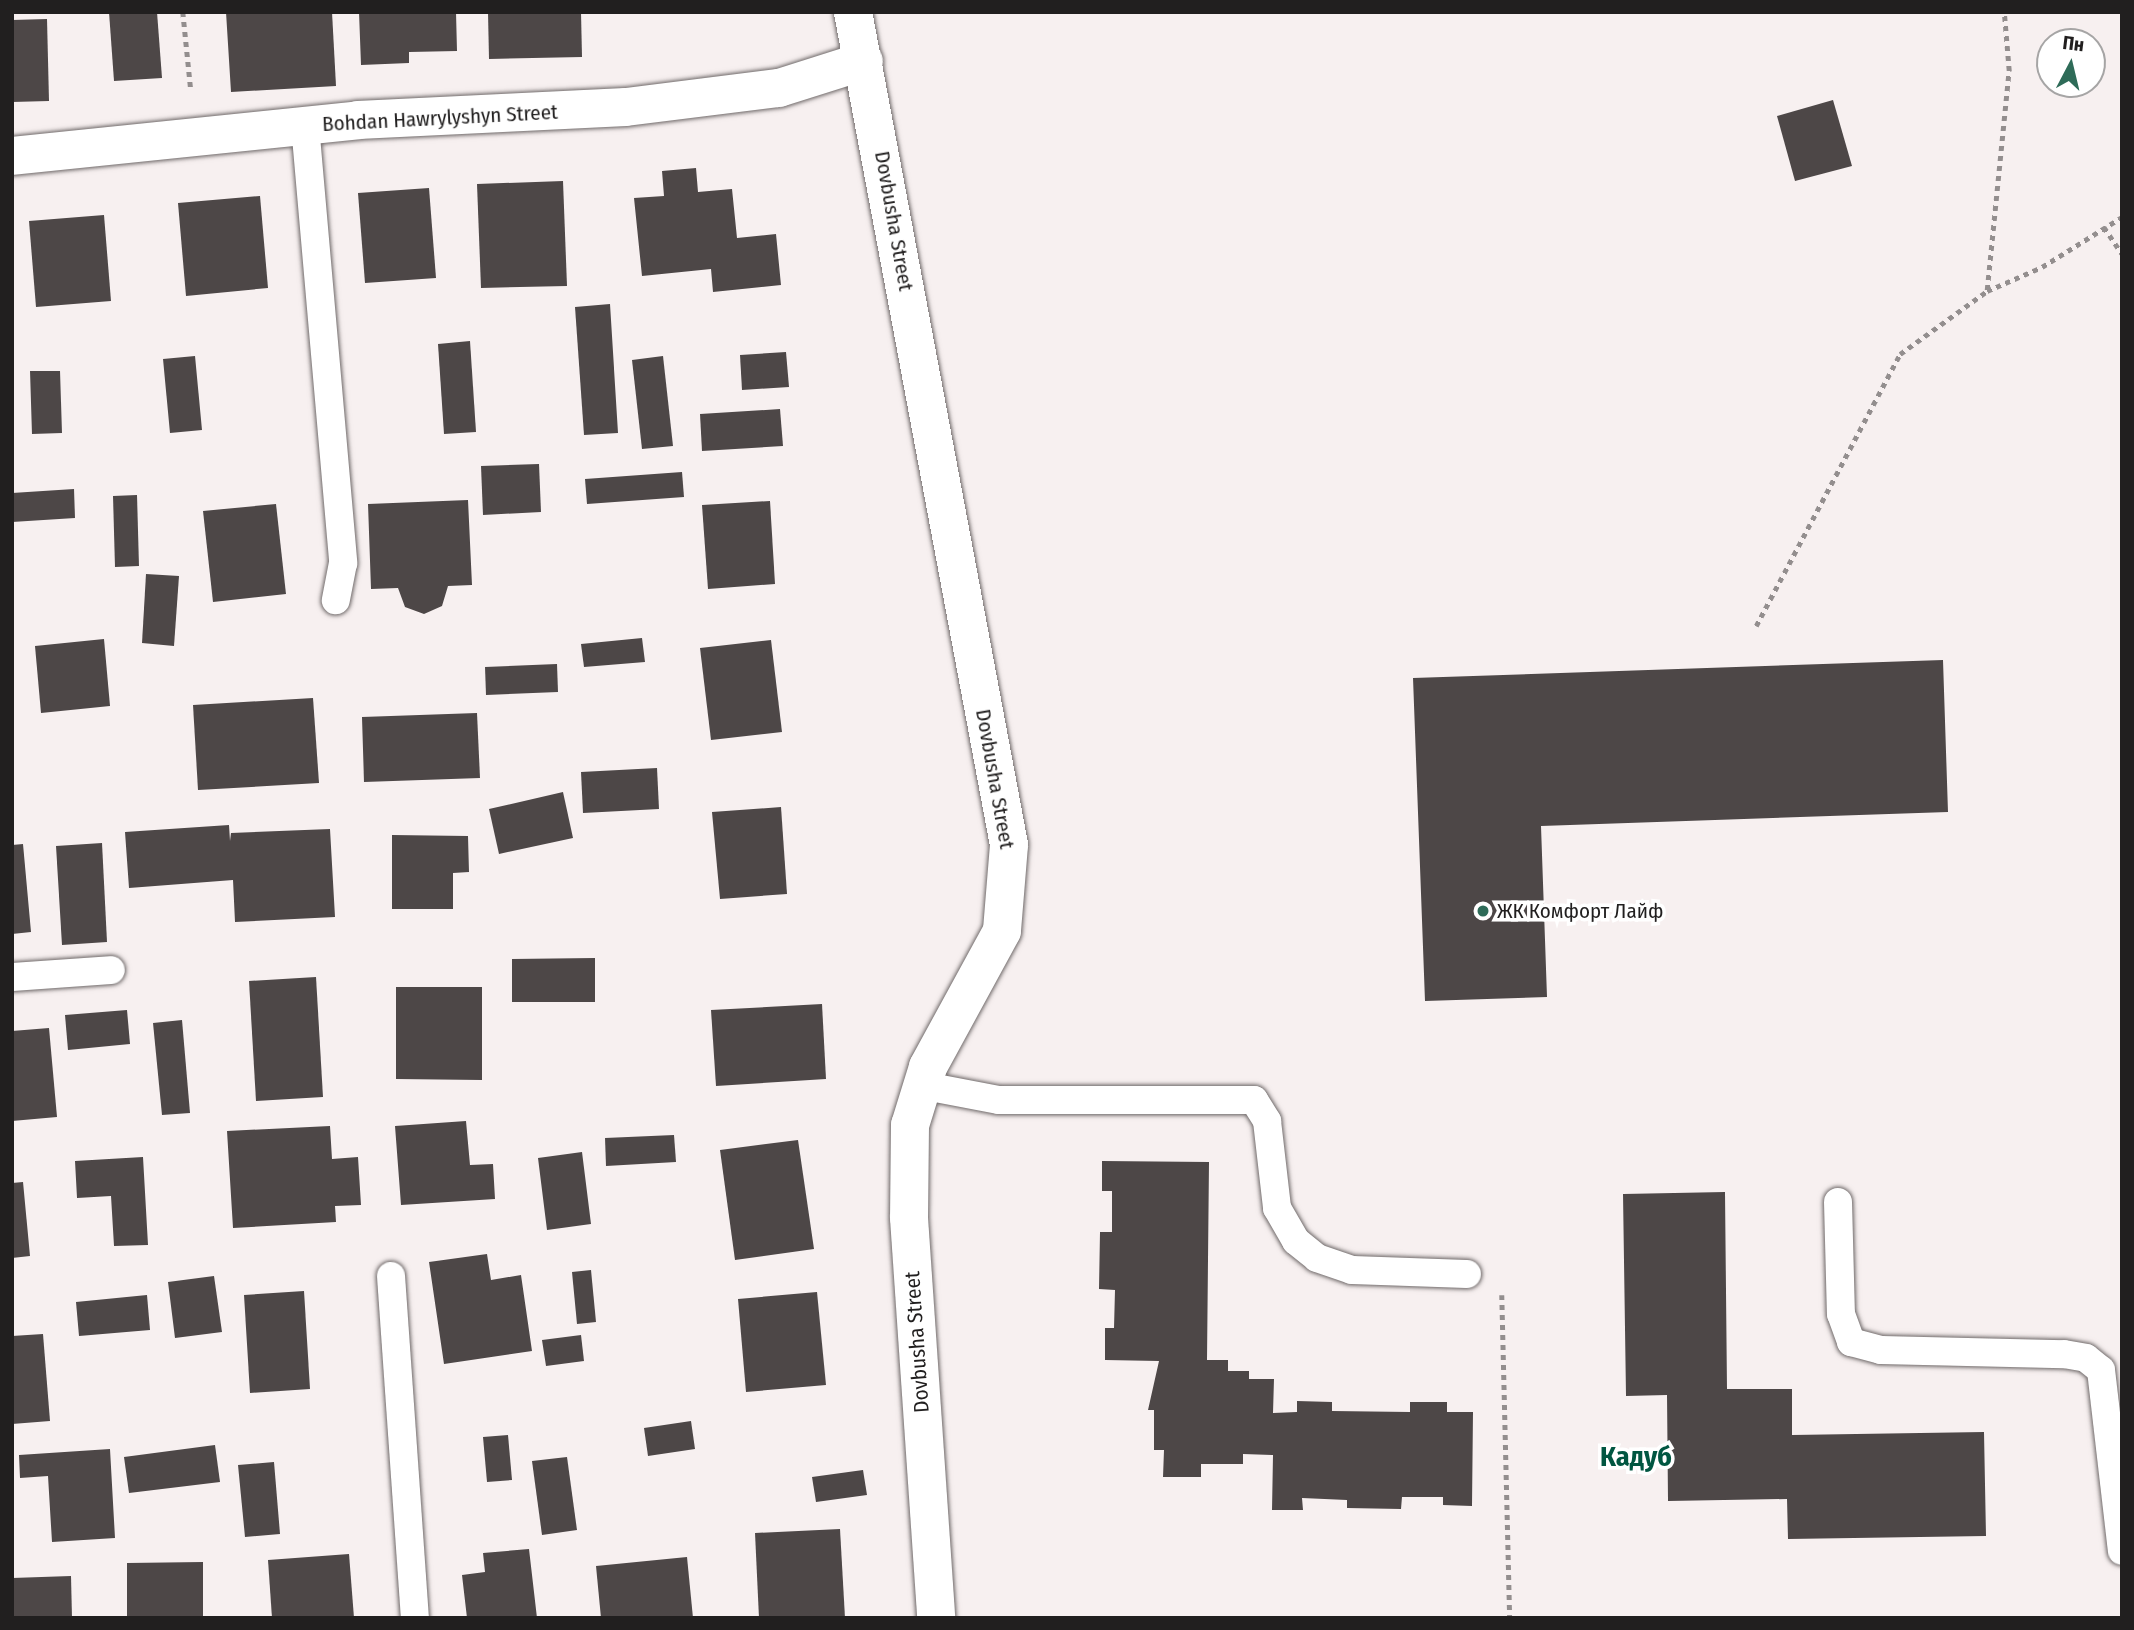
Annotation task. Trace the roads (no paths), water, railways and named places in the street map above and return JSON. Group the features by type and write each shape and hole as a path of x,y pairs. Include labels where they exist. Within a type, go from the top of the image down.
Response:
{"street":[{"name":"Dovbusha Street","path":"853,12 1009,845 999,939 920,1085 908,1173 936,1618"},
{"name":"Bohdan Hawrylyshyn Street","path":"12,156 305,125 545,114 723,97 864,61"}],"lane":[{"path":"305,125 343,563 336,600"},
{"path":"12,977 111,970"},
{"path":"920,1085 999,1100 1254,1100 1267,1121 1277,1208 1296,1241 1317,1258 1352,1270 1467,1274"},
{"path":"1838,1202 1841,1314 1851,1342 1881,1350 2064,1354 2086,1358 2101,1370 2122,1551"},
{"path":"391,1276 415,1618"}],"place":[{"name":"ЖК Комфорт Лайф","path":"1483,911"}],"district":[{"name":"Кадуб","path":"1636,1457"}]}
